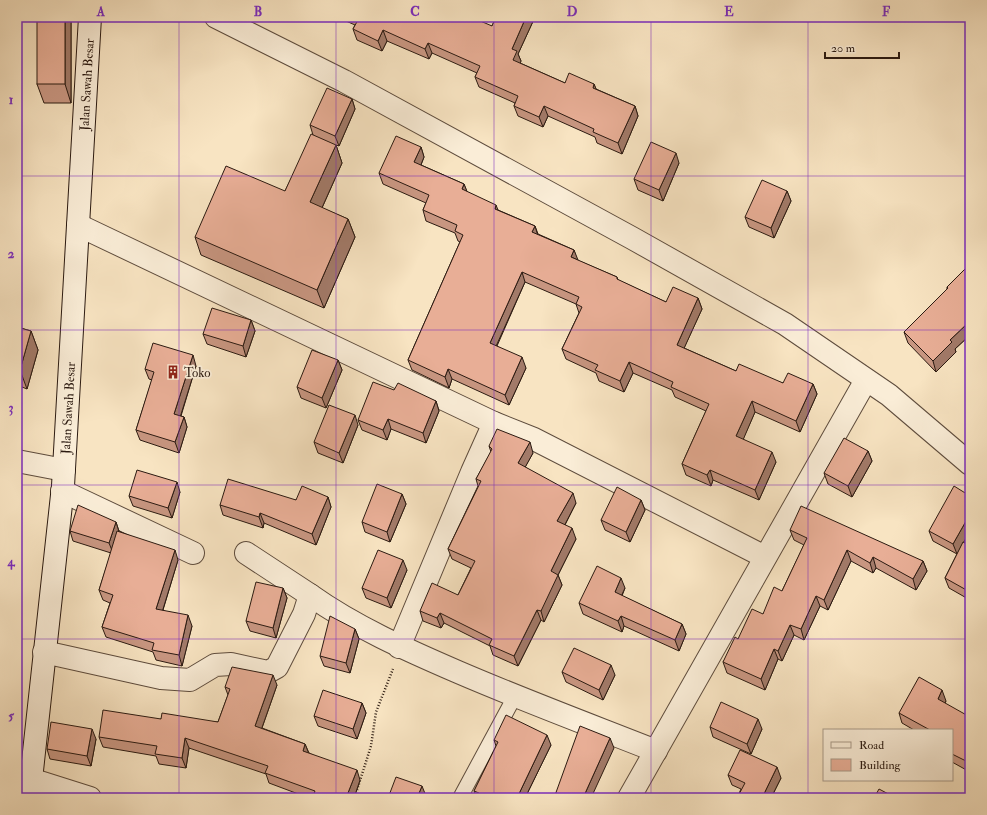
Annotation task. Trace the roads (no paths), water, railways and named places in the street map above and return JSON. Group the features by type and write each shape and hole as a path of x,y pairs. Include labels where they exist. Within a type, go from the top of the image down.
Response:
{"street":[{"name":"Jalan Sawah Besar","path":"25,785 44,652 64,470 90,17"},
{"path":"216,17 344,81 638,241 785,324 895,400 970,464"},
{"path":"78,225 494,423 534,439 765,556"},
{"path":"629,798 866,380"},
{"path":"399,647 494,423"},
{"path":"17,461 64,470"},
{"path":"62,491 193,553"},
{"path":"246,553 326,607 399,647 514,696 656,751"},
{"path":"44,652 161,678 190,680 215,665 231,664 268,672 277,667 304,614 310,595"},
{"path":"25,785 90,798"}],"lane":[{"path":"460,798 514,696"}],"place":[{"name":"Toko","path":"173,372"}]}
